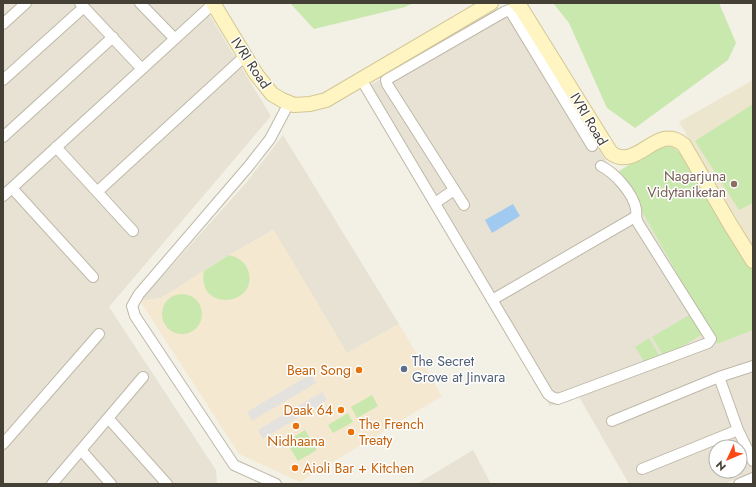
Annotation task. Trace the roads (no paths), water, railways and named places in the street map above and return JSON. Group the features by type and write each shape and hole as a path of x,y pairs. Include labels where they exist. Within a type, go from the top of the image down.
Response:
{"main road":[{"name":"IVRI Road","path":"213,3 256,74 272,94 294,105 310,104 326,100 491,3"},
{"name":"IVRI Road","path":"516,3 521,8 569,96 608,150 614,156 622,158 629,157 665,138 675,139 684,145 753,261"}],"street":[{"path":"3,24 26,3"},
{"path":"140,3 174,39"},
{"path":"3,196 213,3"},
{"path":"3,80 82,5 142,69"},
{"path":"464,205 387,84 386,80 509,10 569,96 592,146"},
{"path":"3,137 113,37"},
{"path":"97,192 245,56"},
{"path":"362,79 548,394 558,399 708,343 711,339 635,217 636,210 626,189 617,178 604,167 614,156"},
{"path":"276,484 234,465 135,316 132,306 139,294 237,181 270,139 289,103"},
{"path":"56,148 133,231"},
{"path":"12,188 93,277"},
{"path":"435,203 454,190"},
{"path":"492,300 635,217"},
{"path":"3,444 99,334"},
{"path":"612,421 719,377 753,366"},
{"path":"719,377 738,430 753,461"},
{"path":"52,484 143,378"},
{"path":"108,418 168,484"},
{"path":"642,469 738,430"},
{"path":"80,450 111,484"},
{"path":"739,484 753,478"}],"water":[{"path":"513,204 520,216 492,233 485,220"}],"place":[{"name":"Nagarjuna Vidytaniketan","path":"734,184"},
{"name":"The Secret Grove at Jinvara","path":"404,369"},
{"name":"Bean Song","path":"359,370"},
{"name":"Daak 64","path":"341,410"},
{"name":"Nidhaana","path":"296,426"},
{"name":"The French Treaty","path":"351,432"},
{"name":"Aioli Bar + Kitchen","path":"295,468"}]}
